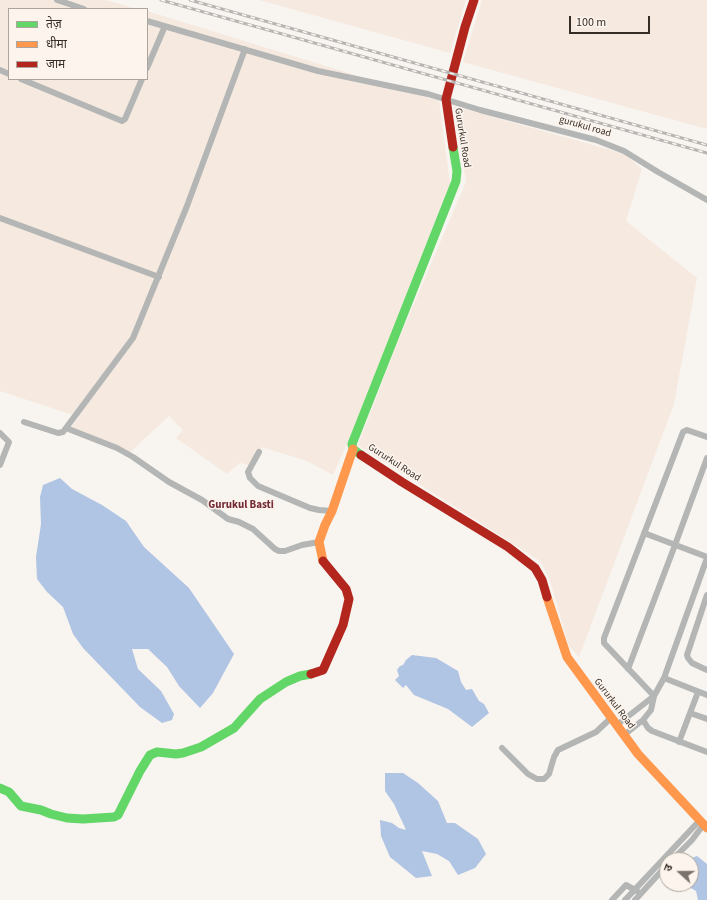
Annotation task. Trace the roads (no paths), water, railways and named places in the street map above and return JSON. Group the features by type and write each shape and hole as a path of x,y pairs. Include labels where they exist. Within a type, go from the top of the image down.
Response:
{"street":[{"path":"57,0 81,8"},
{"name":"Gururkul Road","path":"474,0 463,34 446,99 457,171 456,181 352,444 352,449 402,482 508,547 535,568 546,591 567,657 583,681 624,735 664,783 703,824"},
{"name":"gurukul road","path":"148,21 318,71 428,94 480,110 571,133 616,147 707,200"},
{"path":"148,66 165,26"},
{"path":"24,422 58,433 63,432 133,338 159,277 245,49"},
{"path":"24,80 122,121 125,119 142,80"},
{"path":"0,218 159,277"},
{"path":"66,428 117,448 133,457 169,482 202,500 228,519 239,522 253,529 275,549 285,551 302,545 319,542"},
{"path":"654,696 604,643 604,638 683,432 687,430 707,437"},
{"path":"0,433 9,442 0,465"},
{"path":"0,788 10,792 21,806 42,810 51,814 83,819 114,817 118,815 140,771 150,755 157,752 176,754 183,753 201,747 234,728 260,699 280,685 300,676 323,670 346,615 348,595 342,584 323,561 319,542 332,511 352,449"},
{"path":"259,452 248,472 250,478 258,486 310,508 332,511"},
{"path":"628,669 707,458"},
{"path":"624,735 643,720 651,710 654,696 664,678 707,557 644,533"},
{"path":"707,596 687,655 692,663 707,670"},
{"path":"664,678 707,695"},
{"path":"679,742 698,692"},
{"path":"502,748 528,774 537,779 544,779 548,774 558,750 596,732 654,696"},
{"path":"690,713 707,719"},
{"path":"643,720 652,731 707,752"},
{"path":"680,852 692,840 703,824"},
{"path":"625,900 703,824"},
{"path":"635,900 659,874"},
{"path":"612,900 624,886 627,885 641,894"}],"water":[{"path":"60,478 72,489 102,505 126,521 144,547 189,588 234,654 213,693 200,708 179,686 167,667 148,649 132,649 138,669 161,691 174,714 172,720 162,723 140,707 83,648 73,634 63,607 47,592 37,579 36,557 41,524 40,497 43,485"},
{"path":"412,655 436,658 458,671 461,682 466,690 472,689 479,701 484,704 489,713 472,727 448,709 414,695 406,685 403,688 395,680 399,676 397,670"},
{"path":"385,773 403,773 418,783 438,801 447,823 455,823 478,839 486,854 475,868 458,875 449,861 437,854 422,851 432,876 416,878 390,857 381,836 380,820 392,823 399,828 406,830 394,804 385,791"},
{"path":"699,858 707,864 707,900 698,900 696,892 699,892"}],"railway":[{"path":"161,0 707,153"},
{"path":"190,0 707,145"}],"district":[{"name":"Gurukul Basti","path":"241,506"}]}
